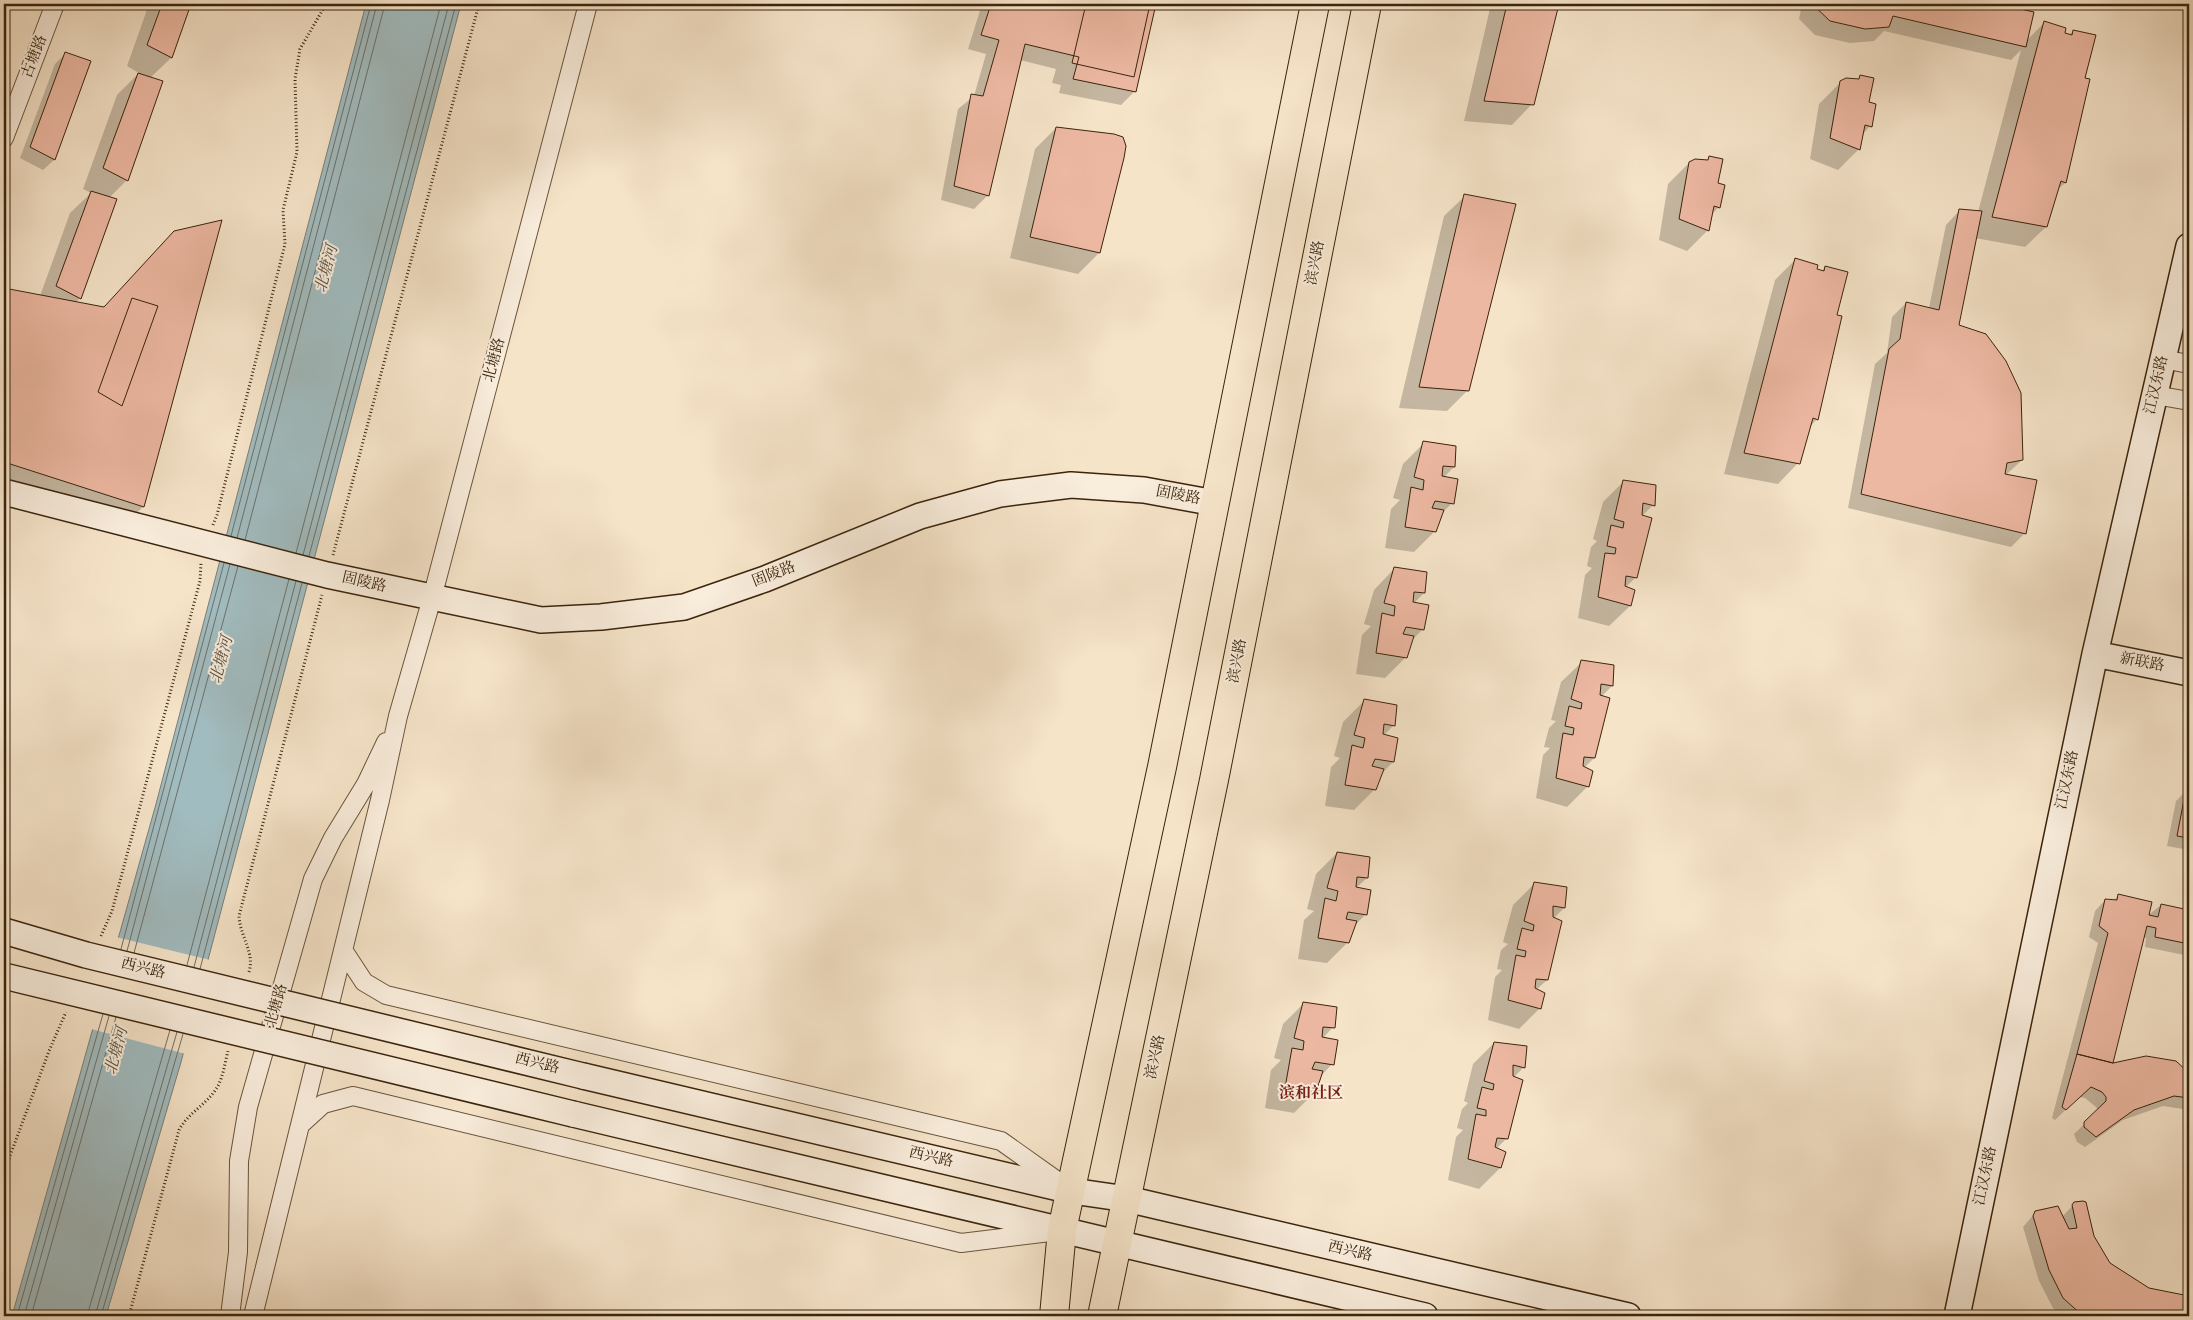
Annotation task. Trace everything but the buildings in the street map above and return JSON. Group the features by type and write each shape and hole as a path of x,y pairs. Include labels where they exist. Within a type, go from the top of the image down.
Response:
{"main road":[{"path":"1054,1316 1062,1230 1072,1191 1162,767 1315,4"},
{"name":"滨兴路","path":"1102,1316 1115,1244 1127,1199 1214,780 1367,4"},
{"name":"江汉东路","path":"1957,1316 2094,654 2189,246"},
{"name":"固陵路","path":"203,544 327,575 542,620 684,607 765,579 920,516 1000,494 1071,485 1144,490 1215,503"},
{"path":"4,492 203,544"},
{"name":"新联路","path":"2094,654 2189,673"},
{"name":"西兴路","path":"4,931 86,955 583,1076 1072,1191 1127,1199 1628,1316"},
{"path":"4,976 1115,1244 1425,1316"}],"street":[{"name":"古塘路","path":"4,138 55,4"},
{"name":"北塘路","path":"253,1316 343,950 398,716 432,598 588,4"},
{"path":"2162,359 2189,364"},
{"path":"2155,395 2189,401"},
{"name":"北塘路","path":"230,1316 238,1252 239,1161 251,1097 313,879 333,838 366,784 398,716"},
{"name":"西兴路","path":"343,950 364,982 386,995 1001,1141 1072,1191"},
{"path":"300,1125 323,1104 352,1096 961,1243 1062,1230"}],"path":[{"path":"100,937 112,911 200,581 203,544 218,515 285,244 283,210 297,152 295,79 300,49 326,4"},
{"path":"248,979 252,961 240,927 239,916 327,575 479,4"},
{"path":"4,1172 48,1051 68,1007"},
{"path":"129,1316 179,1130 185,1118 210,1097 218,1087 230,1042"}],"water":[{"name":"北塘河","path":"366,4 461,4 181,1062 106,1316 12,1316 156,804"}],"pier":[{"path":"116,937 210,960 186,1054 91,1029"}],"district":[{"name":"滨和社区","path":"1311,1094"}]}
